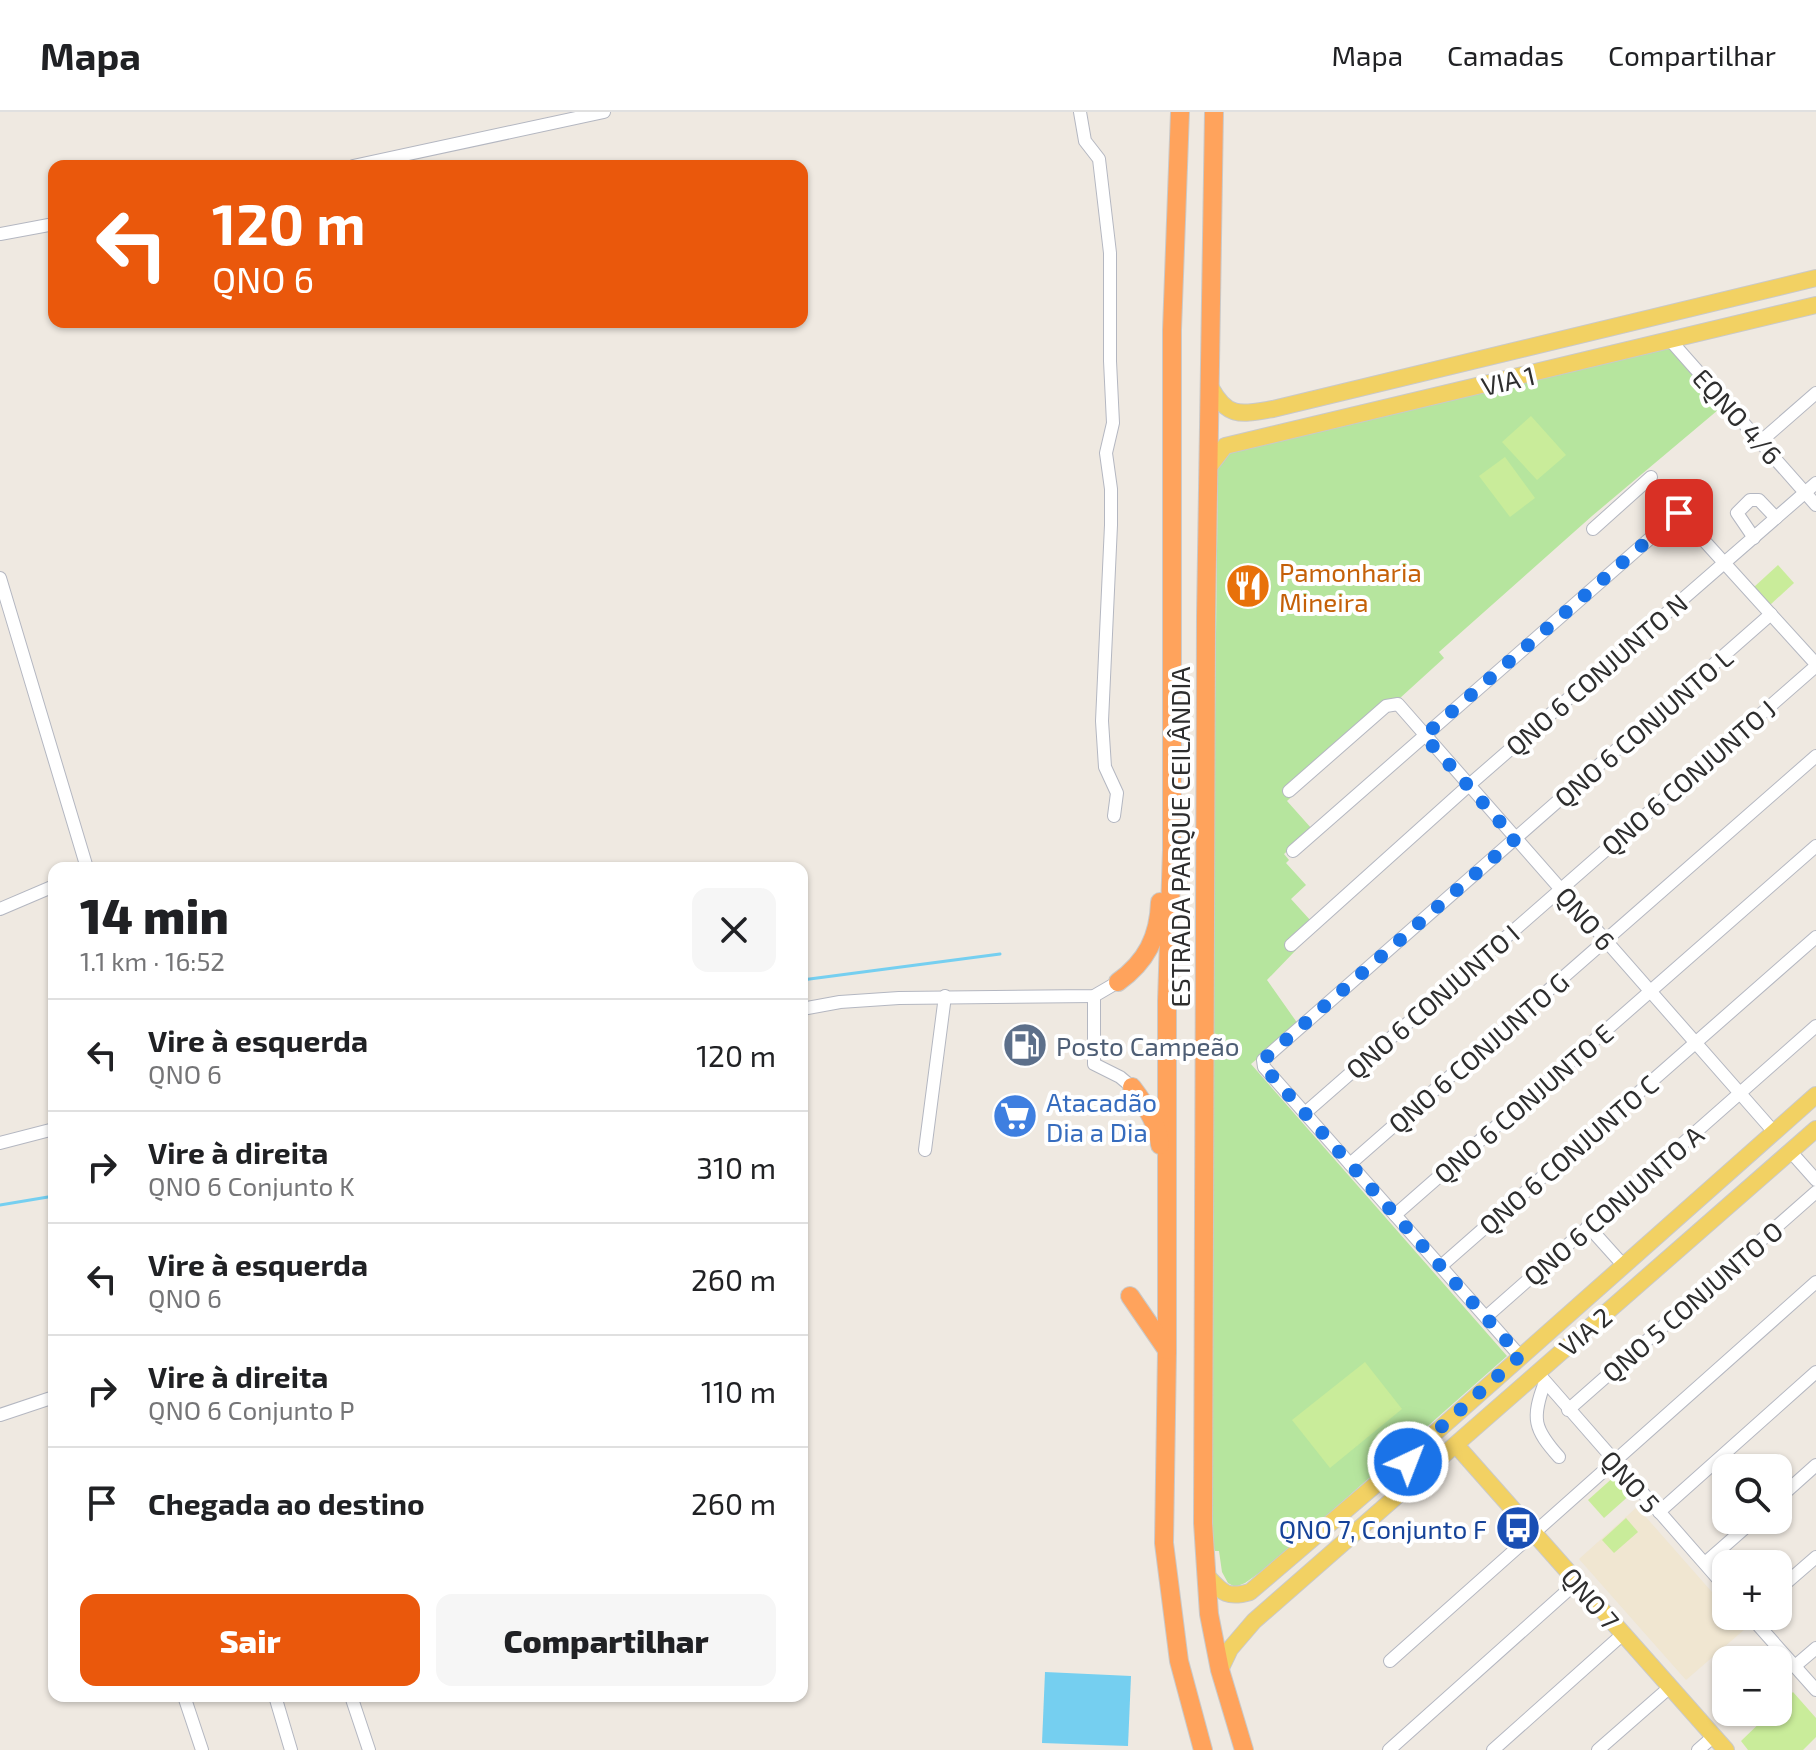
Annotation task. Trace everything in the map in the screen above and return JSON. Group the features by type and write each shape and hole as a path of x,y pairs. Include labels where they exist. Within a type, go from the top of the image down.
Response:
{"highway":[{"name":"ESTRADA PARQUE CEILÂNDIA","path":"1180,112 1172,345 1172,850 1167,1001 1164,1480 1166,1574 1179,1661 1203,1750"},
{"name":"ESTRADA PARQUE CEILÂNDIA","path":"1214,112 1205,850 1203,1523 1209,1614 1220,1670 1244,1750"},
{"path":"1118,982 1136,969 1147,955 1155,935 1163,823 1172,789"},
{"path":"1172,850 1182,859 1205,850"},
{"path":"1132,1087 1144,1103 1159,1135 1166,1194"},
{"path":"1130,1296 1167,1351"}],"main road":[{"name":"VIA 1","path":"1211,388 1225,409 1250,413 1812,280"},
{"name":"VIA 1","path":"1209,467 1225,446 1816,305"},
{"path":"1532,346 1528,362 1537,373"},
{"name":"VIA 2","path":"1206,1575 1230,1596 1250,1592 1652,1243 1816,1095"},
{"name":"VIA 2","path":"1220,1670 1230,1649 1254,1621 1424,1472 1541,1377 1666,1261 1816,1129"},
{"path":"1652,1243 1657,1255 1666,1261"},
{"path":"1630,1262 1643,1259 1650,1276"},
{"name":"QNO 7","path":"1456,1445 1726,1750"},
{"path":"1409,1456 1411,1467 1424,1472"}],"street":[{"path":"381,160 604,112"},
{"path":"1080,112 1085,141 1099,159 1110,253 1113,423 1106,453 1111,489 1111,525 1102,721 1105,767 1117,793 1114,816"},
{"path":"0,234 48,225"},
{"name":"EQNO 4/6","path":"1670,340 1816,505"},
{"path":"1761,441 1816,393"},
{"path":"1593,529 1651,477"},
{"path":"1724,562 1816,483"},
{"name":"EQNO 4/6","path":"1754,538 1737,513 1750,500 1759,500 1776,518"},
{"path":"1293,851 1679,513 1816,665"},
{"name":"QNO 6 CONJUNTO N","path":"1291,945 1724,562"},
{"path":"0,578 85,862"},
{"name":"QNO 6 CONJUNTO L","path":"1305,1113 1263,1063 1265,1058 1771,614"},
{"name":"QNO 6 CONJUNTO J","path":"1560,889 1816,665"},
{"name":"QNO 6","path":"1289,791 1386,706 1398,704 1774,1132"},
{"name":"QNO 6 CONJUNTO G","path":"1350,1164 1816,756"},
{"name":"QNO 6 CONJUNTO E","path":"1395,1215 1816,846"},
{"path":"0,909 48,889"},
{"name":"QNO 6 CONJUNTO I","path":"1305,1113 1560,889"},
{"name":"QNO 6 CONJUNTO C","path":"1441,1266 1816,937"},
{"path":"808,1008 840,1002 945,996 1094,996 1118,982"},
{"path":"925,1150 945,996"},
{"path":"1094,996 1094,1064 1132,1087"},
{"name":"QNO 6 CONJUNTO A","path":"1486,1317 1816,1026"},
{"path":"1305,1113 1520,1356"},
{"path":"0,1143 48,1131"},
{"path":"1791,1152 1816,1180"},
{"name":"QNO 5 CONJUNTO O","path":"1568,1410 1816,1192"},
{"path":"1588,1226 1630,1262"},
{"path":"1390,1661 1816,1282"},
{"path":"1659,1512 1816,1372"},
{"path":"1541,1377 1537,1421 1540,1436 1559,1457"},
{"name":"QNO 5","path":"1541,1377 1712,1571"},
{"path":"0,1415 48,1399"},
{"path":"1792,1486 1816,1465"},
{"path":"1705,1563 1738,1534"},
{"path":"1792,1578 1816,1557"},
{"path":"1389,1750 1577,1582"},
{"path":"1763,1630 1816,1690"},
{"path":"1493,1750 1623,1634"},
{"path":"1795,1666 1816,1648"},
{"path":"1598,1750 1670,1687"},
{"path":"186,1702 202,1750"},
{"path":"277,1702 291,1750"},
{"path":"353,1702 369,1750"},
{"path":"1698,1750 1714,1736"}],"shaded area":[{"path":"1637,1507 1712,1592 1712,1630 1744,1630 1725,1646 1712,1646 1712,1658 1686,1680 1579,1559"}],"green space":[{"path":"1668,346 1719,403 1718,410 1592,516 1439,652 1444,658 1287,801 1312,829 1284,854 1289,860 1286,863 1306,885 1291,899 1311,921 1289,943 1296,950 1267,980 1298,1024 1251,1064 1507,1356 1273,1563 1235,1587 1228,1583 1222,1572 1219,1551 1215,1551 1209,1537 1218,468 1222,455"},
{"path":"1531,416 1566,455 1537,480 1502,442"},
{"path":"1505,457 1535,498 1510,517 1479,476"},
{"path":"1778,565 1794,583 1770,605 1754,587"},
{"path":"1365,1362 1402,1409 1330,1468 1292,1420"},
{"path":"1616,1475 1632,1493 1604,1518 1588,1500"},
{"path":"1626,1518 1638,1532 1614,1553 1602,1540"},
{"path":"1792,1693 1816,1718 1816,1737 1803,1750 1748,1750 1741,1741 1757,1726 1792,1726"}],"water":[{"path":"1045,1672 1131,1676 1128,1746 1042,1743"}],"waterway":[{"path":"808,979 1000,954"},
{"path":"0,1205 48,1197"}],"place":[{"name":"Pamonharia Mineira","path":"1248,586"},
{"name":"Posto Campeão","path":"1025,1045"},
{"name":"Atacadão Dia a Dia","path":"1015,1116"},
{"name":"QNO 7, Conjunto F","path":"1518,1528"}],"route":[{"path":"1408,1462 1409,1456 1520,1356 1264,1067 1263,1060 1515,839 1424,736 1679,513"}]}
